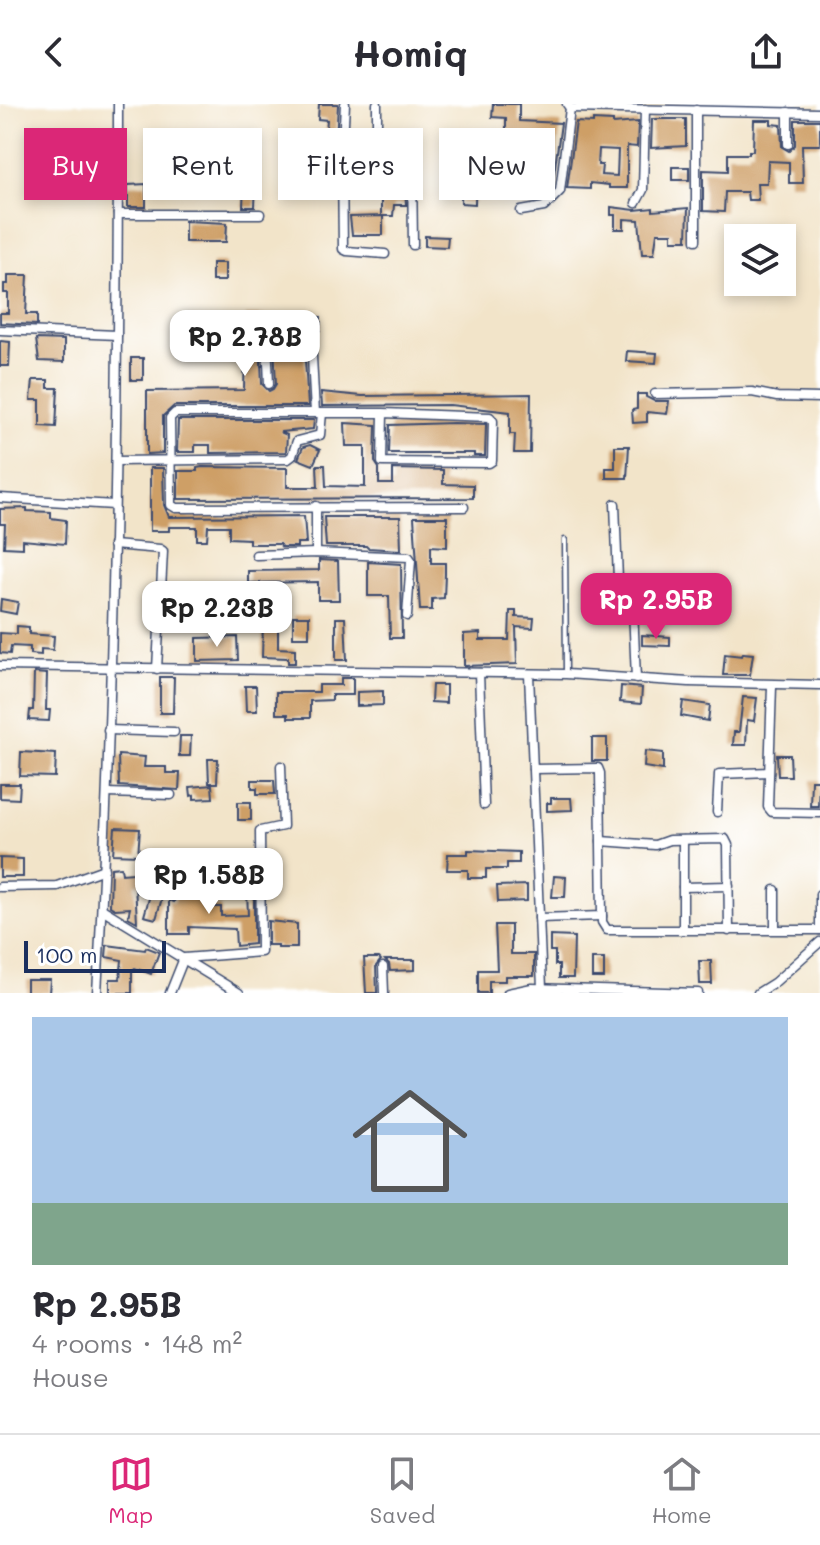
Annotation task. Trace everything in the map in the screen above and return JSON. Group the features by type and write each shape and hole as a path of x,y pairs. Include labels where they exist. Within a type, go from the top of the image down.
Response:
{"street":[{"path":"97,993 107,793 116,461 118,104"},
{"path":"345,104 343,249 385,254"},
{"path":"377,104 377,159 409,161 412,165 413,245"},
{"path":"521,211 544,207 560,191 568,106 696,110 736,108 788,112 808,108 820,113"},
{"path":"636,203 643,190 645,109"},
{"path":"696,110 696,240"},
{"path":"788,112 788,144"},
{"path":"118,214 260,214"},
{"path":"0,330 117,335"},
{"path":"116,461 288,459 297,441 320,435 311,338 270,337 267,340 269,384"},
{"path":"655,394 757,393 777,397 820,398"},
{"path":"383,413 382,462 492,461 493,421 490,417 383,413 175,413 170,418 171,505 464,507"},
{"path":"0,498 114,505"},
{"path":"615,504 619,605 633,608 634,612 636,679"},
{"path":"316,506 316,553"},
{"path":"113,545 163,551 157,669"},
{"path":"256,555 316,553 409,557 407,616"},
{"path":"0,666 566,674 772,686 820,685"},
{"path":"479,673 484,805"},
{"path":"529,674 542,988"},
{"path":"772,686 768,807 772,812 820,813"},
{"path":"108,730 174,732"},
{"path":"184,958 261,952 260,831 283,828 281,766"},
{"path":"533,769 598,768 602,922 607,930 820,930 820,894"},
{"path":"717,812 719,774 769,772"},
{"path":"107,793 171,795"},
{"path":"601,841 655,845 669,840 725,839 729,931"},
{"path":"683,840 683,930"},
{"path":"0,887 57,886 104,869"},
{"path":"683,887 729,886"},
{"path":"775,890 775,929"},
{"path":"102,909 239,993"},
{"path":"539,918 602,916"},
{"path":"758,993 774,983 820,942"},
{"path":"170,993 184,958"},
{"path":"383,967 384,993"},
{"path":"508,993 542,988 698,993"}],"lane":[{"path":"565,540 566,674"}],"building":[{"path":"319,104 338,104 337,128 326,128 327,120 318,119"},
{"path":"493,104 519,104 519,121 561,123 555,167 555,128 506,128 506,118 492,117"},
{"path":"652,119 686,119 686,146 651,148"},
{"path":"593,120 613,121 613,124 638,122 637,147 627,146 627,188 609,188 609,185 590,183 590,189 567,188 576,122 593,123","holes":["599,149 618,150 617,176 601,175"]},
{"path":"754,120 771,120 771,124 781,125 782,147 789,151 795,145 795,120 820,120 820,145 802,145 803,183 789,183 789,162 768,161 767,183 757,183 758,200 748,200 747,192 725,192 724,212 703,211 703,170 728,171 728,154 749,154 753,151"},
{"path":"672,167 689,167 689,180 672,180"},
{"path":"143,184 146,207 128,207 128,185"},
{"path":"243,200 255,200 255,207 243,207"},
{"path":"381,200 406,200 406,205 394,205 393,216 381,216"},
{"path":"461,200 475,200 475,204 461,203"},
{"path":"611,207 635,210 653,208 653,211 688,208 687,240 672,240 672,233 657,233 654,254 642,254 639,220 624,219 624,229 615,229 615,215 611,215"},
{"path":"383,216 383,235 352,235 350,217"},
{"path":"185,221 227,223 226,242 185,242"},
{"path":"425,236 448,237 447,247 425,246"},
{"path":"212,263 225,263 225,281 212,281"},
{"path":"8,275 28,275 26,314 37,314 37,325 0,323 0,313 8,313 8,293 4,293 4,284 8,284"},
{"path":"246,315 321,317 320,331 270,330 260,340 262,384 269,391 276,384 274,344 304,345 308,406 174,406 163,416 163,453 147,454 147,391 244,390"},
{"path":"36,339 64,340 64,362 39,361"},
{"path":"0,341 10,342 9,366 0,366"},
{"path":"627,351 657,353 656,363 626,361"},
{"path":"131,358 143,358 143,380 131,380"},
{"path":"33,380 48,380 48,388 58,388 56,427 40,426 40,400 31,400"},
{"path":"321,392 362,396 531,394 530,453 514,453 515,434 510,434 510,412 450,405 322,406"},
{"path":"637,394 646,394 654,401 669,401 667,414 647,412 647,422 633,423 632,410 637,409"},
{"path":"178,420 314,420 313,429 280,432 287,435 286,452 210,453 210,445 195,445 195,452 177,452"},
{"path":"345,423 376,425 375,462 379,468 379,484 393,484 393,469 443,470 443,484 473,485 473,498 178,499 178,471 197,471 202,467 287,468 287,487 318,487 317,465 325,465 326,486 365,487 365,446 346,446"},
{"path":"486,424 485,456 474,456 474,453 389,453 390,425"},
{"path":"310,445 320,450 313,465 298,459 303,447"},
{"path":"615,446 629,446 627,478 606,478 606,468 615,468"},
{"path":"150,468 163,468 164,505 169,517 304,516 306,543 297,543 297,547 249,544 249,539 229,538 229,526 208,526 207,540 197,540 197,527 150,531"},
{"path":"27,508 27,511 51,512 51,518 66,520 65,544 23,540 23,548 4,547 5,524 0,524 0,509"},
{"path":"324,517 400,517 401,550 326,546"},
{"path":"414,517 447,517 447,547 431,546 431,563 445,563 444,598 432,599 432,610 420,610"},
{"path":"319,560 338,561 339,600 318,600 318,582 248,583 248,571 319,570"},
{"path":"368,562 401,564 402,638 390,638 389,596 368,596"},
{"path":"1,599 18,602 16,614 0,611"},
{"path":"510,611 516,611 516,617 534,618 533,628 516,627 517,664 464,666 464,634 480,633 480,640 509,640"},
{"path":"293,616 309,616 309,637 293,637"},
{"path":"336,618 345,618 347,660 336,660"},
{"path":"263,623 278,624 278,648 295,649 295,663 288,663 288,658 262,657"},
{"path":"17,626 29,627 29,634 54,636 53,650 41,649 41,655 30,654 30,647 11,646 10,654 0,653 0,633 17,634"},
{"path":"642,635 670,637 670,646 642,645"},
{"path":"237,637 238,660 197,661 197,638"},
{"path":"743,653 753,654 750,675 723,675 725,654 742,656"},
{"path":"34,673 47,674 46,710 50,710 49,721 29,720 30,710 33,710"},
{"path":"160,677 174,677 173,713 160,713"},
{"path":"341,678 353,678 353,695 332,695 332,700 310,701 310,718 288,718 288,714 276,714 276,692 319,692 319,685 341,685"},
{"path":"432,685 446,685 446,703 431,702"},
{"path":"245,686 256,686 257,711 246,711"},
{"path":"621,686 642,688 641,704 620,702"},
{"path":"383,691 383,705 357,706 357,692"},
{"path":"743,697 757,698 754,721 747,720 746,745 733,745 734,732 739,732"},
{"path":"683,701 710,705 708,721 681,716"},
{"path":"180,736 191,736 190,756 179,756"},
{"path":"592,738 607,738 607,761 592,761"},
{"path":"645,751 663,753 663,770 644,767"},
{"path":"21,752 56,754 55,777 20,776"},
{"path":"118,755 145,757 144,767 166,767 166,773 180,773 179,790 119,786"},
{"path":"777,755 790,755 791,776 778,776"},
{"path":"208,759 218,759 217,783 209,783"},
{"path":"252,780 274,780 275,794 257,794 257,788 252,788"},
{"path":"811,780 819,780 818,806 810,806"},
{"path":"0,784 20,784 19,799 0,798"},
{"path":"212,785 213,798 194,799 194,795 191,796 190,787"},
{"path":"551,798 571,798 572,810 547,811"},
{"path":"238,802 251,802 251,820 238,820"},
{"path":"115,828 140,829 138,855 113,854"},
{"path":"468,850 519,852 519,863 507,863 507,869 486,869 486,878 468,878 468,870 447,870 448,854 468,854"},
{"path":"0,858 23,859 23,877 0,877"},
{"path":"121,867 122,874 146,872 146,883 135,884 137,922 128,917 130,908 115,909 110,906 111,868"},
{"path":"554,876 566,877 565,897 552,897"},
{"path":"527,885 527,901 498,902 497,886"},
{"path":"178,888 208,892 209,907 221,907 221,916 248,915 247,891 254,891 254,944 236,946 235,929 189,927 189,934 169,934 169,900 174,902"},
{"path":"150,895 162,898 156,919 144,916"},
{"path":"268,921 297,924 297,948 268,945"},
{"path":"495,925 511,925 511,954 534,954 534,976 505,976 505,981 489,981 489,993 478,993 478,970 497,970"},
{"path":"550,936 574,937 573,978 559,978 555,951 550,951"},
{"path":"107,945 145,950 146,947 159,952 151,974 135,968 132,970 132,993 110,993 110,979 120,979 122,960 106,957"},
{"path":"364,958 381,960 376,966 377,993 366,993"},
{"path":"592,959 604,959 604,978 592,978"},
{"path":"385,960 415,960 415,970 390,971"},
{"path":"699,961 711,961 712,984 700,984"},
{"path":"27,980 50,980 49,993 27,993"}]}
